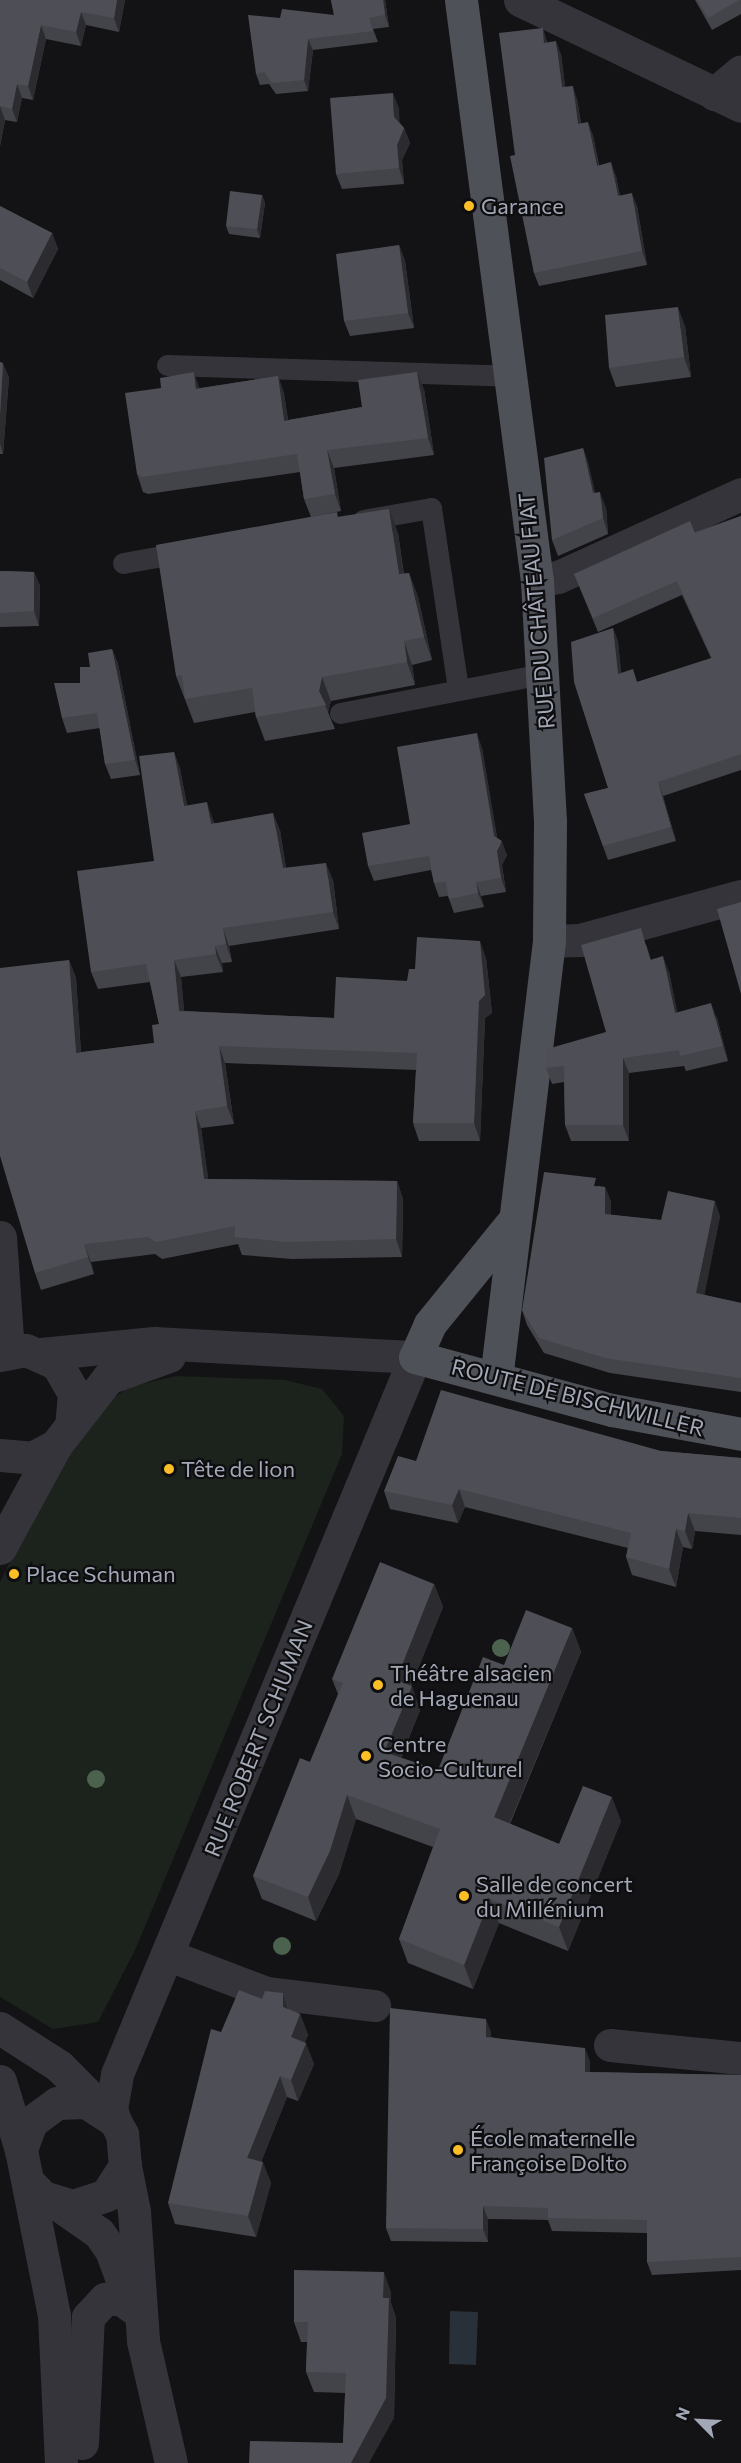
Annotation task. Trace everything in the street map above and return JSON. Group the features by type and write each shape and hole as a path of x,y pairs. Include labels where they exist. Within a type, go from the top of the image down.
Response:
{"main road":[{"name":"RUE DU CHÂTEAU FIAT","path":"461,0 513,376 537,582 542,674 549,941 512,1223 496,1378"},
{"path":"415,1357 430,1324 512,1223"},
{"name":"ROUTE DE BISCHWILLER","path":"415,1357 612,1410 741,1434"}],"street":[{"path":"520,0 727,100 741,71"},
{"path":"537,582 558,577 741,494"},
{"path":"549,941 580,940 741,896"},
{"path":"0,1237 4,1353 41,1354 154,1342 415,1357"},
{"path":"0,1548 63,1435 89,1396 115,1372 155,1359 221,1347"},
{"path":"0,1455 32,1458 63,1435 74,1393 68,1377 41,1354"},
{"name":"RUE ROBERT SCHUMAN","path":"109,2115 117,2074 415,1357"},
{"path":"168,1955 267,1993 375,2006"},
{"path":"0,2028 59,2066 109,2115 122,2134 136,2241 143,2341 171,2463"},
{"path":"610,2045 741,2058"},
{"path":"0,2081 29,2183 54,2315 61,2463"},
{"path":"21,2150 31,2122 57,2103 86,2102 109,2115"},
{"path":"56,2203 90,2203 106,2195 125,2166"},
{"path":"29,2183 99,2233 120,2295 143,2341"},
{"path":"80,2463 86,2327 93,2308 120,2295 136,2241"}],"lane":[{"path":"167,365 513,376"},
{"path":"340,524 431,508 458,688"},
{"path":"123,562 203,548"},
{"path":"340,713 458,688 542,674"}],"shaded area":[{"path":"176,1376 285,1380 322,1389 344,1416 342,1454 136,1948 98,2022 53,2029 0,1997 0,1582 48,1484 105,1404 129,1387"},
{"path":"450,2311 478,2312 476,2365 449,2364"}],"building":[{"path":"0,0 117,0 114,18 81,12 76,32 41,25 28,86 17,84 12,109 0,106"},
{"path":"331,0 383,0 385,15 369,18 373,31 308,39 304,80 272,83 264,72 256,74 248,15 280,18 282,9 334,15"},
{"path":"697,0 739,0 708,18"},
{"path":"543,28 544,43 556,41 562,87 573,86 578,124 588,122 597,166 611,162 618,196 632,193 642,251 534,273 510,156 515,155 499,33"},
{"path":"393,93 394,117 404,128 397,145 399,168 336,174 330,98"},
{"path":"230,191 262,195 257,229 226,226"},
{"path":"0,206 52,233 27,282 0,268"},
{"path":"399,245 408,313 344,321 336,254"},
{"path":"678,307 684,357 609,368 605,315"},
{"path":"0,362 3,363 0,414"},
{"path":"194,372 196,389 278,376 284,421 362,407 358,380 417,372 428,438 327,450 335,494 304,499 297,454 142,477 137,474 125,393 161,388 160,378"},
{"path":"583,448 593,493 600,492 603,518 552,540 544,458"},
{"path":"389,509 399,574 409,573 424,637 404,641 407,662 322,677 319,691 326,705 256,717 252,688 185,699 182,675 176,676 156,545 337,512 337,517"},
{"path":"741,516 741,754 658,782 671,827 603,846 584,794 608,788 574,682 571,642 613,628 618,674 633,669 637,682 712,658 677,581 593,618 574,574 690,521 695,533"},
{"path":"0,571 34,572 34,611 0,613"},
{"path":"112,649 135,760 105,764 97,713 62,718 54,683 80,683 80,667 90,667 88,653"},
{"path":"477,733 494,836 502,841 497,851 501,878 476,882 478,893 449,899 446,882 434,883 429,856 368,866 362,833 410,824 397,747"},
{"path":"174,752 184,806 207,802 211,824 273,813 283,868 326,863 333,912 223,928 226,944 215,946 216,954 174,960 179,1011 334,1018 336,977 407,981 409,969 415,969 417,937 480,941 485,995 479,1001 474,1123 413,1123 417,1053 219,1046 227,1106 195,1111 204,1179 397,1181 396,1239 286,1242 235,1237 235,1226 156,1242 148,1237 84,1244 88,1257 35,1273 0,1156 0,968 69,960 76,1053 154,1043 152,1025 159,1024 146,964 91,972 77,871 154,861 139,756"},
{"path":"741,902 741,994 717,909"},
{"path":"641,928 650,960 663,956 675,1013 711,1003 723,1046 680,1056 679,1050 623,1058 623,1125 565,1125 564,1066 546,1068 547,1049 606,1032 581,945"},
{"path":"544,1172 596,1178 594,1186 605,1187 605,1214 661,1220 668,1191 715,1201 696,1293 741,1303 741,1378 605,1358 539,1338 522,1310"},
{"path":"441,1390 661,1451 741,1458 741,1518 688,1513 685,1531 676,1529 669,1569 626,1557 631,1533 459,1489 452,1505 384,1491 398,1456 416,1461"},
{"path":"380,1562 434,1584 396,1680 412,1686 384,1752 438,1770 483,1657 504,1665 526,1610 572,1628 494,1817 559,1844 583,1786 612,1797 559,1927 490,1899 464,1965 399,1939 440,1829 347,1795 330,1851 308,1897 253,1876 300,1758 310,1762 343,1683 332,1679"},
{"path":"239,1990 262,1999 265,1991 283,1993 283,2007 300,2014 291,2037 306,2043 291,2080 280,2076 247,2158 263,2162 248,2216 168,2203 211,2029 221,2032"},
{"path":"390,2008 486,2019 486,2037 585,2048 585,2072 741,2075 741,2257 647,2262 647,2220 548,2218 548,2208 483,2206 483,2229 386,2228"},
{"path":"294,2270 384,2272 383,2298 389,2298 386,2398 351,2463 249,2463 250,2441 343,2443 346,2373 306,2372 308,2322 294,2322"}],"place":[{"name":"Garance","path":"469,206"},
{"name":"Tête de lion","path":"169,1469"},
{"name":"Place Schuman","path":"14,1574"},
{"name":"Théâtre alsacien de Haguenau","path":"378,1685"},
{"name":"Centre Socio-Culturel","path":"366,1756"},
{"name":"Salle de concert du Millénium","path":"464,1896"},
{"name":"École maternelle Françoise Dolto","path":"458,2150"}]}
